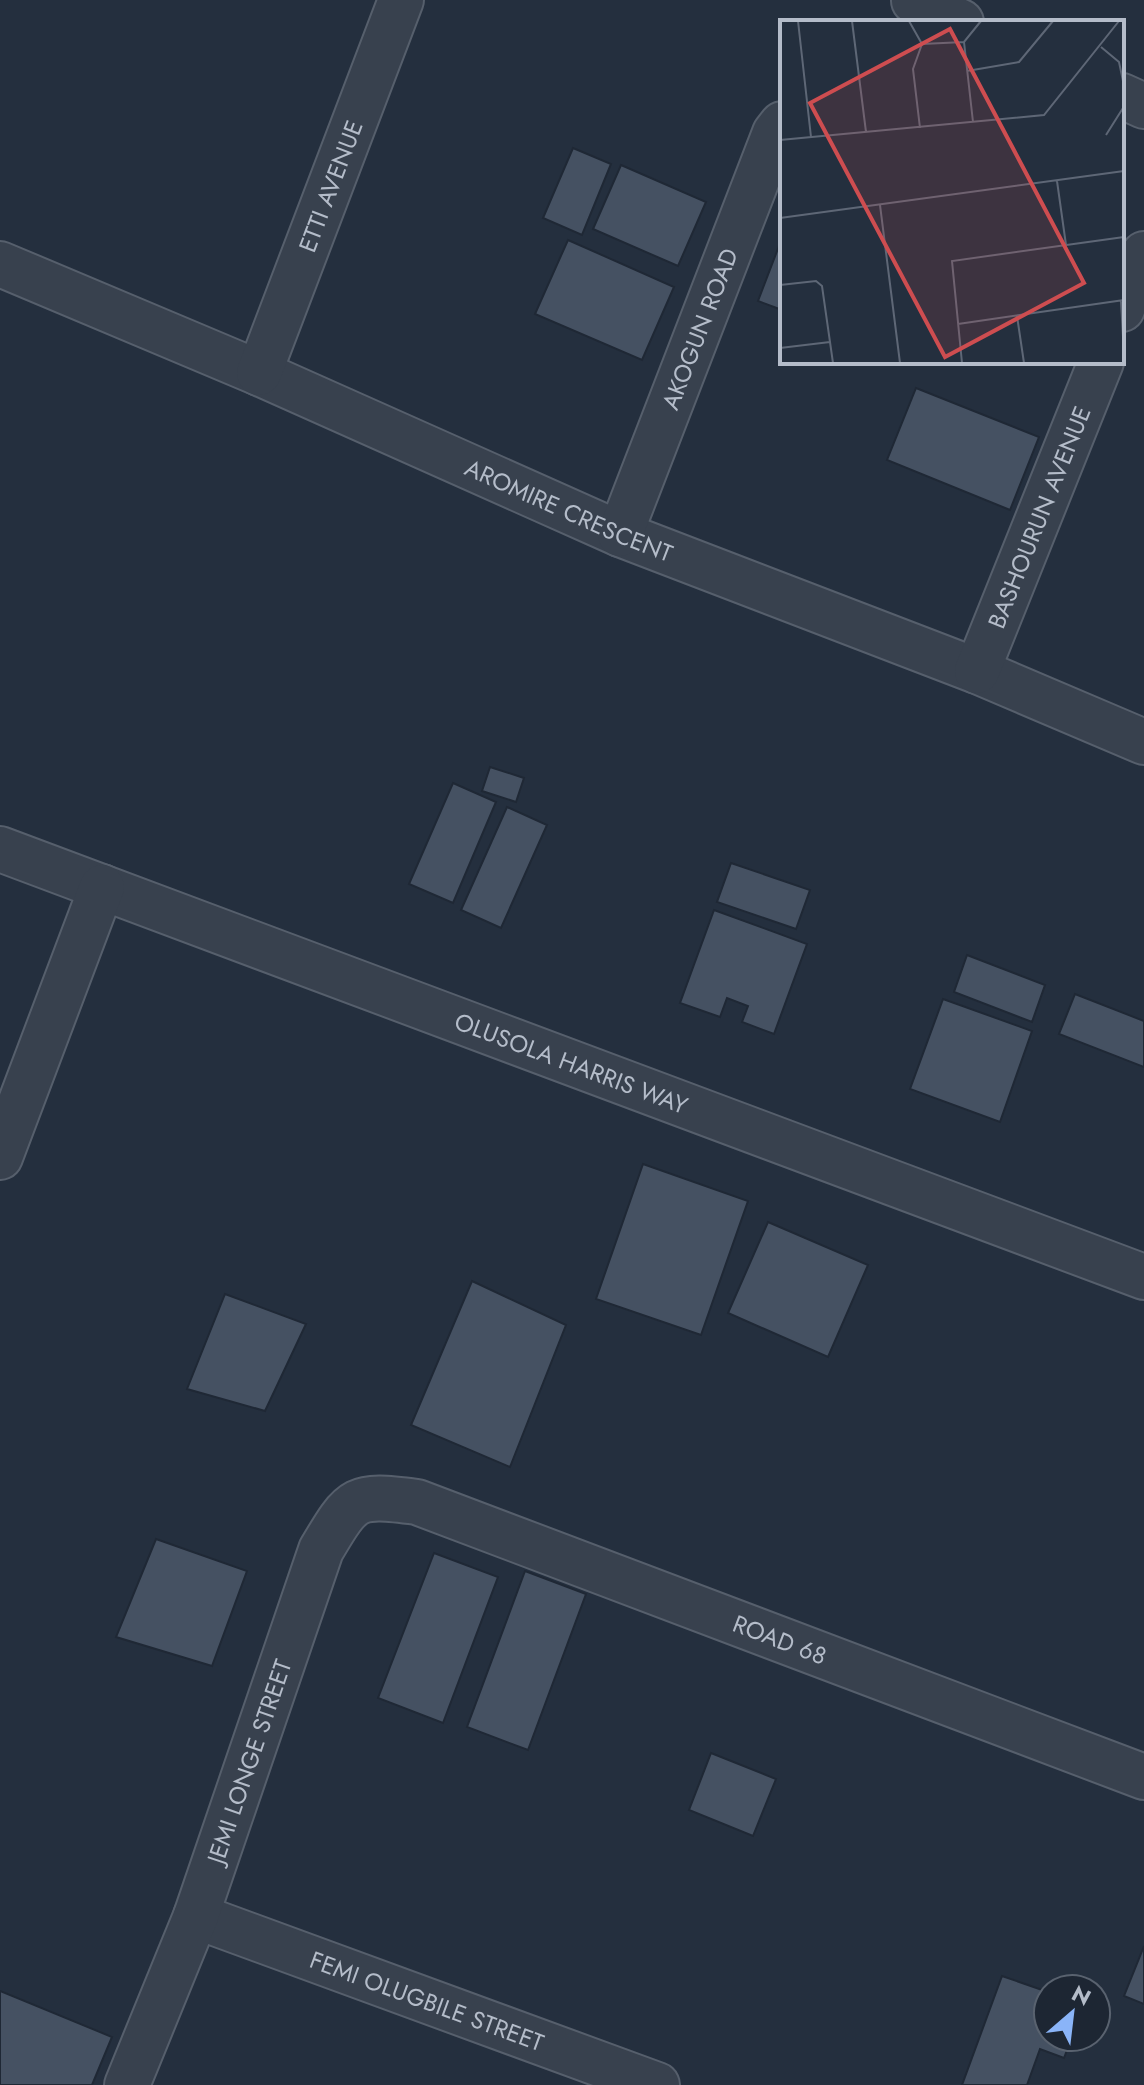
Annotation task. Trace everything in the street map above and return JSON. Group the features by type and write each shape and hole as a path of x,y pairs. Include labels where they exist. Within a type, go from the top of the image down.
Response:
{"street":[{"name":"ETTI AVENUE","path":"259,373 401,0"},
{"path":"889,20 914,0 957,20"},
{"path":"1124,97 1144,106"},
{"name":"AKOGUN ROAD","path":"620,534 780,127"},
{"path":"1124,304 1144,254"},
{"name":"AROMIRE CRESCENT","path":"0,264 259,373 620,534 977,671 1144,742"},
{"path":"1124,327 1144,335"},
{"name":"BASHOURUN AVENUE","path":"977,671 1100,364"},
{"name":"OLUSOLA HARRIS WAY","path":"0,849 1144,1277"},
{"path":"0,1157 102,887"},
{"name":"JEMI LONGE STREET","path":"127,2085 196,1916 321,1550 341,1516 354,1503 372,1496 417,1502"},
{"name":"ROAD 68","path":"417,1502 1144,1777"},
{"name":"FEMI OLUGBILE STREET","path":"196,1916 595,2075 657,2085"}],"building":[{"path":"573,148 611,164 582,235 543,218"},
{"path":"621,165 706,202 678,266 593,229"},
{"path":"568,240 674,287 642,360 535,314"},
{"path":"780,243 780,309 758,301"},
{"path":"916,388 1039,437 1010,510 887,460"},
{"path":"490,767 524,778 516,802 482,791"},
{"path":"453,783 496,802 453,903 409,884"},
{"path":"507,807 547,825 501,928 461,910"},
{"path":"731,863 810,890 796,929 717,902"},
{"path":"714,910 807,944 774,1034 742,1022 748,1006 727,998 720,1017 680,1003"},
{"path":"967,955 1045,985 1032,1022 954,992"},
{"path":"1075,994 1144,1021 1144,1067 1059,1034"},
{"path":"943,999 1032,1031 1000,1122 910,1089"},
{"path":"643,1164 748,1201 701,1335 596,1299"},
{"path":"768,1222 868,1265 828,1357 728,1313"},
{"path":"472,1281 566,1325 510,1467 411,1425"},
{"path":"225,1294 306,1324 265,1411 187,1389"},
{"path":"156,1539 247,1571 212,1666 116,1637"},
{"path":"434,1553 498,1577 443,1723 378,1698"},
{"path":"525,1571 586,1594 528,1750 467,1727"},
{"path":"711,1753 776,1779 753,1836 689,1810"},
{"path":"1144,1946 1144,2004 1124,1996"},
{"path":"1002,1976 1032,1986 1032,2053 1039,2053 1027,2085 962,2085"},
{"path":"0,1991 112,2037 92,2085 0,2085"}]}
